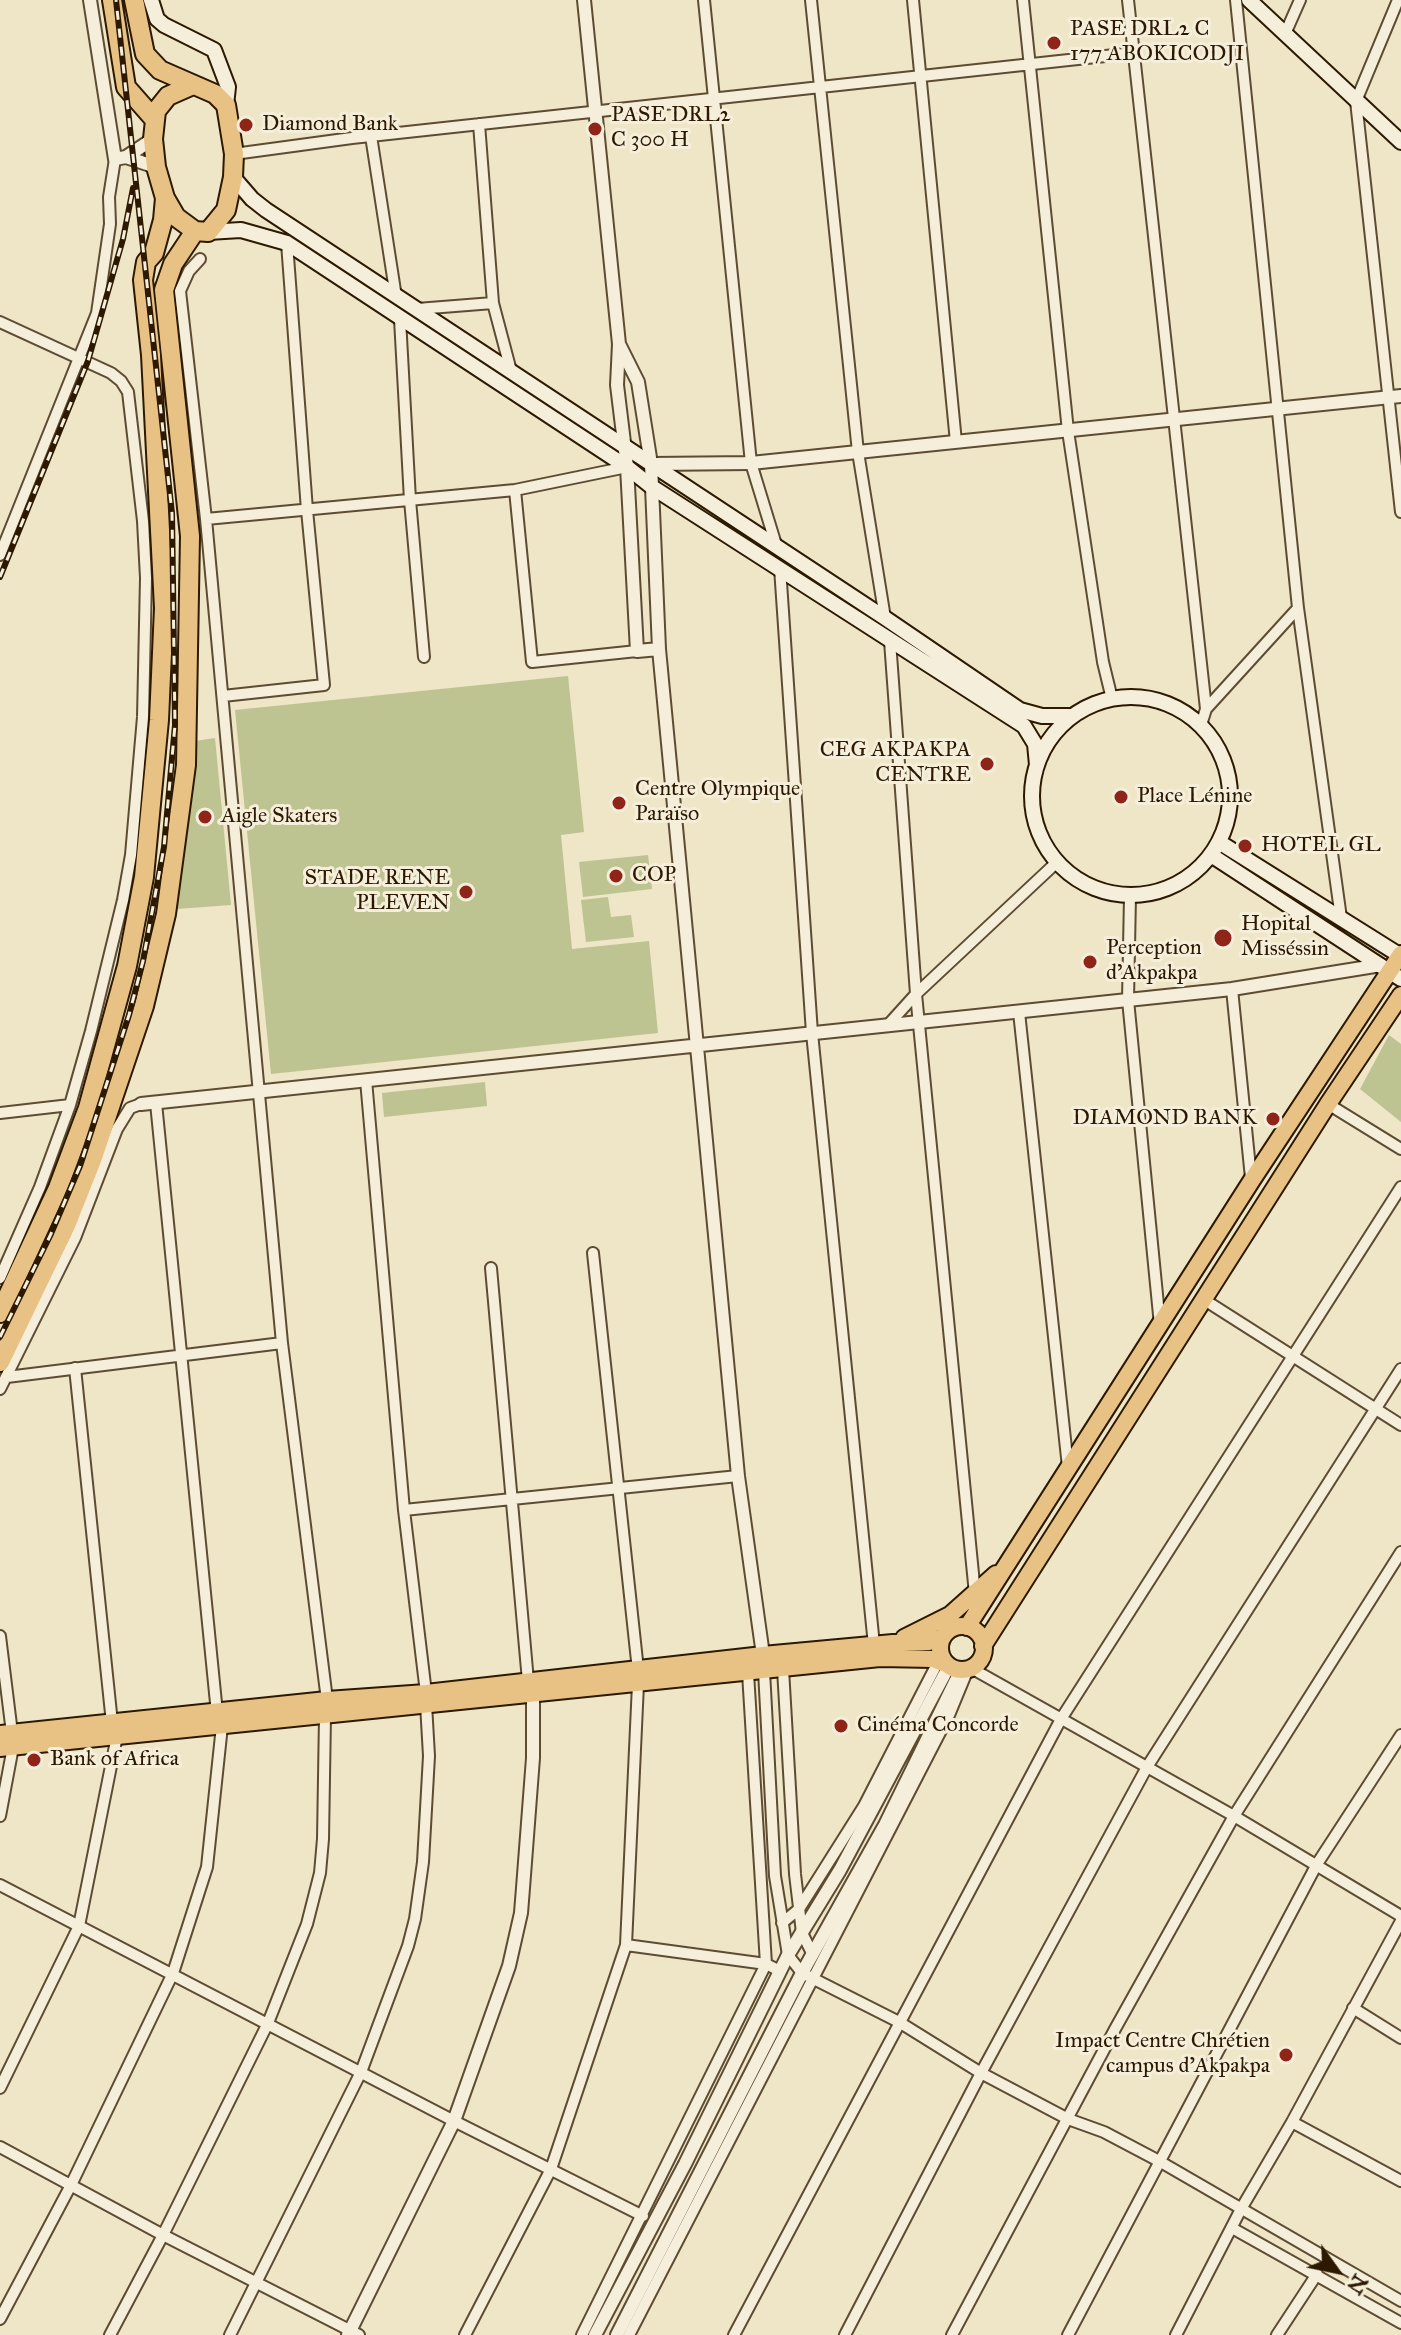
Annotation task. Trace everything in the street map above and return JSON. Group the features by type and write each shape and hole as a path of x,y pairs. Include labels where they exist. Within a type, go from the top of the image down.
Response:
{"highway":[{"path":"112,0 126,87 155,120"},
{"path":"3,1369 92,1160 144,1006 166,914 186,765 190,536 164,290 173,264 201,232 226,210 234,154 226,105 215,94 160,70 145,54 134,0"},
{"path":"193,85 168,96 156,111 153,139 156,167 165,198 176,217 201,232"},
{"path":"0,1313 58,1188 88,1108 127,966 144,877 159,720 164,608 151,355 143,280 146,262 160,238 165,198"}],"main road":[{"path":"151,0 157,19 164,25 214,50 228,87 226,105"},
{"path":"1249,0 1401,142"},
{"path":"193,85 209,79 215,72 214,50"},
{"path":"233,177 266,210 1020,710 1042,716 1073,716"},
{"path":"201,232 241,230 287,243 627,467 652,487 1024,726 1035,744 1037,765"},
{"path":"1136,697 1160,701 1182,711 1201,725 1219,750 1229,780 1229,810 1219,842 1211,855 1176,885 1149,894 1130,896 1089,887 1056,863 1040,837 1034,818 1032,788 1037,765 1052,736 1089,706 1112,699 1136,697"},
{"path":"967,1627 1252,1180 1401,955 1219,842"},
{"path":"1211,855 1390,972"},
{"path":"638,1677 759,1667 783,1669 891,1658 956,1666 981,1659 983,1646 1328,1104 1401,995"},
{"path":"893,1643 939,1623 975,1594 1007,1563 1022,1543"},
{"path":"6,1741 530,1687 759,1667 874,1645 929,1642 943,1637 954,1628 967,1627 979,1635 983,1646"},
{"path":"943,1637 940,1652 956,1666"}],"street":[{"path":"0,555 97,313 110,224 109,197 121,158 90,0"},
{"path":"584,0 619,344 617,385 627,467 637,651"},
{"path":"704,0 751,463 777,548"},
{"path":"811,0 858,452 885,618"},
{"path":"913,0 956,442"},
{"path":"1023,0 1068,431 1103,662 1112,699"},
{"path":"1128,0 1206,709 1201,725"},
{"path":"1236,0 1298,608 1341,918"},
{"path":"1285,34 1300,0"},
{"path":"1398,0 1356,101 1394,397 1401,512"},
{"path":"234,154 371,136 1133,53"},
{"path":"479,124 493,303 511,373"},
{"path":"371,136 396,297"},
{"path":"121,158 153,139"},
{"path":"121,158 156,167"},
{"path":"223,696 324,685 287,243"},
{"path":"110,2335 268,2023 307,1924 320,1873 323,1839 326,1708 282,1343 206,519 180,291 189,271 200,259"},
{"path":"415,310 493,303"},
{"path":"400,319 410,500 424,657"},
{"path":"0,322 111,373 128,392 143,521 146,578 143,717 131,855 110,958 70,1105 40,1187 0,1278"},
{"path":"619,344 638,382 651,464 659,649 759,1667 775,1876 788,1955 807,1976 899,2022 981,2073 1068,2119 1104,2132 1159,2161 1401,2301"},
{"path":"651,464 751,463 1394,397"},
{"path":"206,519 515,490 627,467"},
{"path":"515,490 532,662 659,649"},
{"path":"780,568 812,1033 874,1645"},
{"path":"1206,709 1298,608"},
{"path":"890,641 916,994 975,1594"},
{"path":"888,1025 916,994 1056,863"},
{"path":"1130,896 1128,1000 1160,1327"},
{"path":"0,1389 3,1369 75,1238 117,1129 130,1108 141,1104 1390,972"},
{"path":"1232,989 1252,1180"},
{"path":"1019,1012 1068,1471"},
{"path":"230,2335 361,2072 399,1973 418,1905 423,1862 429,1756 426,1698 404,1510 366,1080"},
{"path":"0,2319 71,2185 173,1973 207,1867 219,1720 156,1103"},
{"path":"1328,1104 1401,1149"},
{"path":"0,1113 70,1105"},
{"path":"734,2335 1061,1719 1401,1187"},
{"path":"465,2335 551,2169 626,1945 638,1677 593,1253"},
{"path":"0,2147 352,2333 454,2121 509,1966 521,1913 533,1758 530,1687 491,1268"},
{"path":"1203,1299 1401,1425"},
{"path":"3,1369 75,1368 282,1343"},
{"path":"0,2088 79,1926 115,1730 75,1368"},
{"path":"845,2335 981,2073 1147,1767 1401,1369"},
{"path":"404,1510 738,1476"},
{"path":"952,2335 1115,2029 1234,1816 1401,1552"},
{"path":"0,1636 6,1741 0,1816"},
{"path":"956,1666 1061,1719 1234,1816 1317,1864 1401,1919 1292,2122 1241,2209 1176,2335"},
{"path":"782,1923 799,1909 956,1666"},
{"path":"595,2335 685,2164 788,1955 956,1666"},
{"path":"629,2335 807,1976 813,1955 885,1825 956,1666"},
{"path":"617,2335 949,1715 956,1666"},
{"path":"582,2335 766,1964 759,1667"},
{"path":"783,1669 795,1874 802,1933 813,1955"},
{"path":"1068,2335 1317,1864 1401,1735"},
{"path":"0,1885 643,2216"},
{"path":"626,1945 766,1964 780,1971"},
{"path":"1353,2008 1401,2038"},
{"path":"1292,2122 1401,2181"},
{"path":"1232,2228 1401,2323"},
{"path":"1277,2335 1317,2274"}],"green space":[{"path":"568,676 584,832 561,835 572,949 649,941 658,1033 271,1074 235,710"},
{"name":"Aigle Skaters","path":"215,738 231,905 177,909 195,741"},
{"name":"COP","path":"648,855 652,889 583,897 579,862"},
{"path":"608,897 611,917 631,915 634,937 586,942 581,900"},
{"path":"1389,1035 1401,1044 1401,1122 1360,1089"},
{"path":"485,1082 487,1106 384,1117 382,1093"}],"railway":[{"path":"0,1337 50,1236 80,1166 129,1015 143,961 164,847 175,725 172,513 116,0"},
{"path":"0,577 88,361 123,239 133,188"}],"place":[{"name":"PASE DRL2 C 177 ABOKICODJI","path":"1054,43"},
{"name":"Diamond Bank","path":"246,125"},
{"name":"PASE DRL2 C 300 H","path":"595,129"},
{"name":"CEG AKPAKPA CENTRE","path":"987,764"},
{"name":"Place Lénine","path":"1121,797"},
{"name":"Centre Olympique Paraïso","path":"619,803"},
{"name":"Aigle Skaters","path":"205,817"},
{"name":"HOTEL GL","path":"1245,846"},
{"name":"COP","path":"616,876"},
{"name":"STADE RENE PLEVEN","path":"466,892"},
{"name":"Hopital Misséssin","path":"1223,938"},
{"name":"Perception d'Akpakpa","path":"1090,962"},
{"name":"DIAMOND BANK","path":"1273,1119"},
{"name":"Cinéma Concorde","path":"841,1726"},
{"name":"Bank of Africa","path":"34,1760"},
{"name":"Impact Centre Chrétien campus d'Akpakpa","path":"1286,2055"}]}
